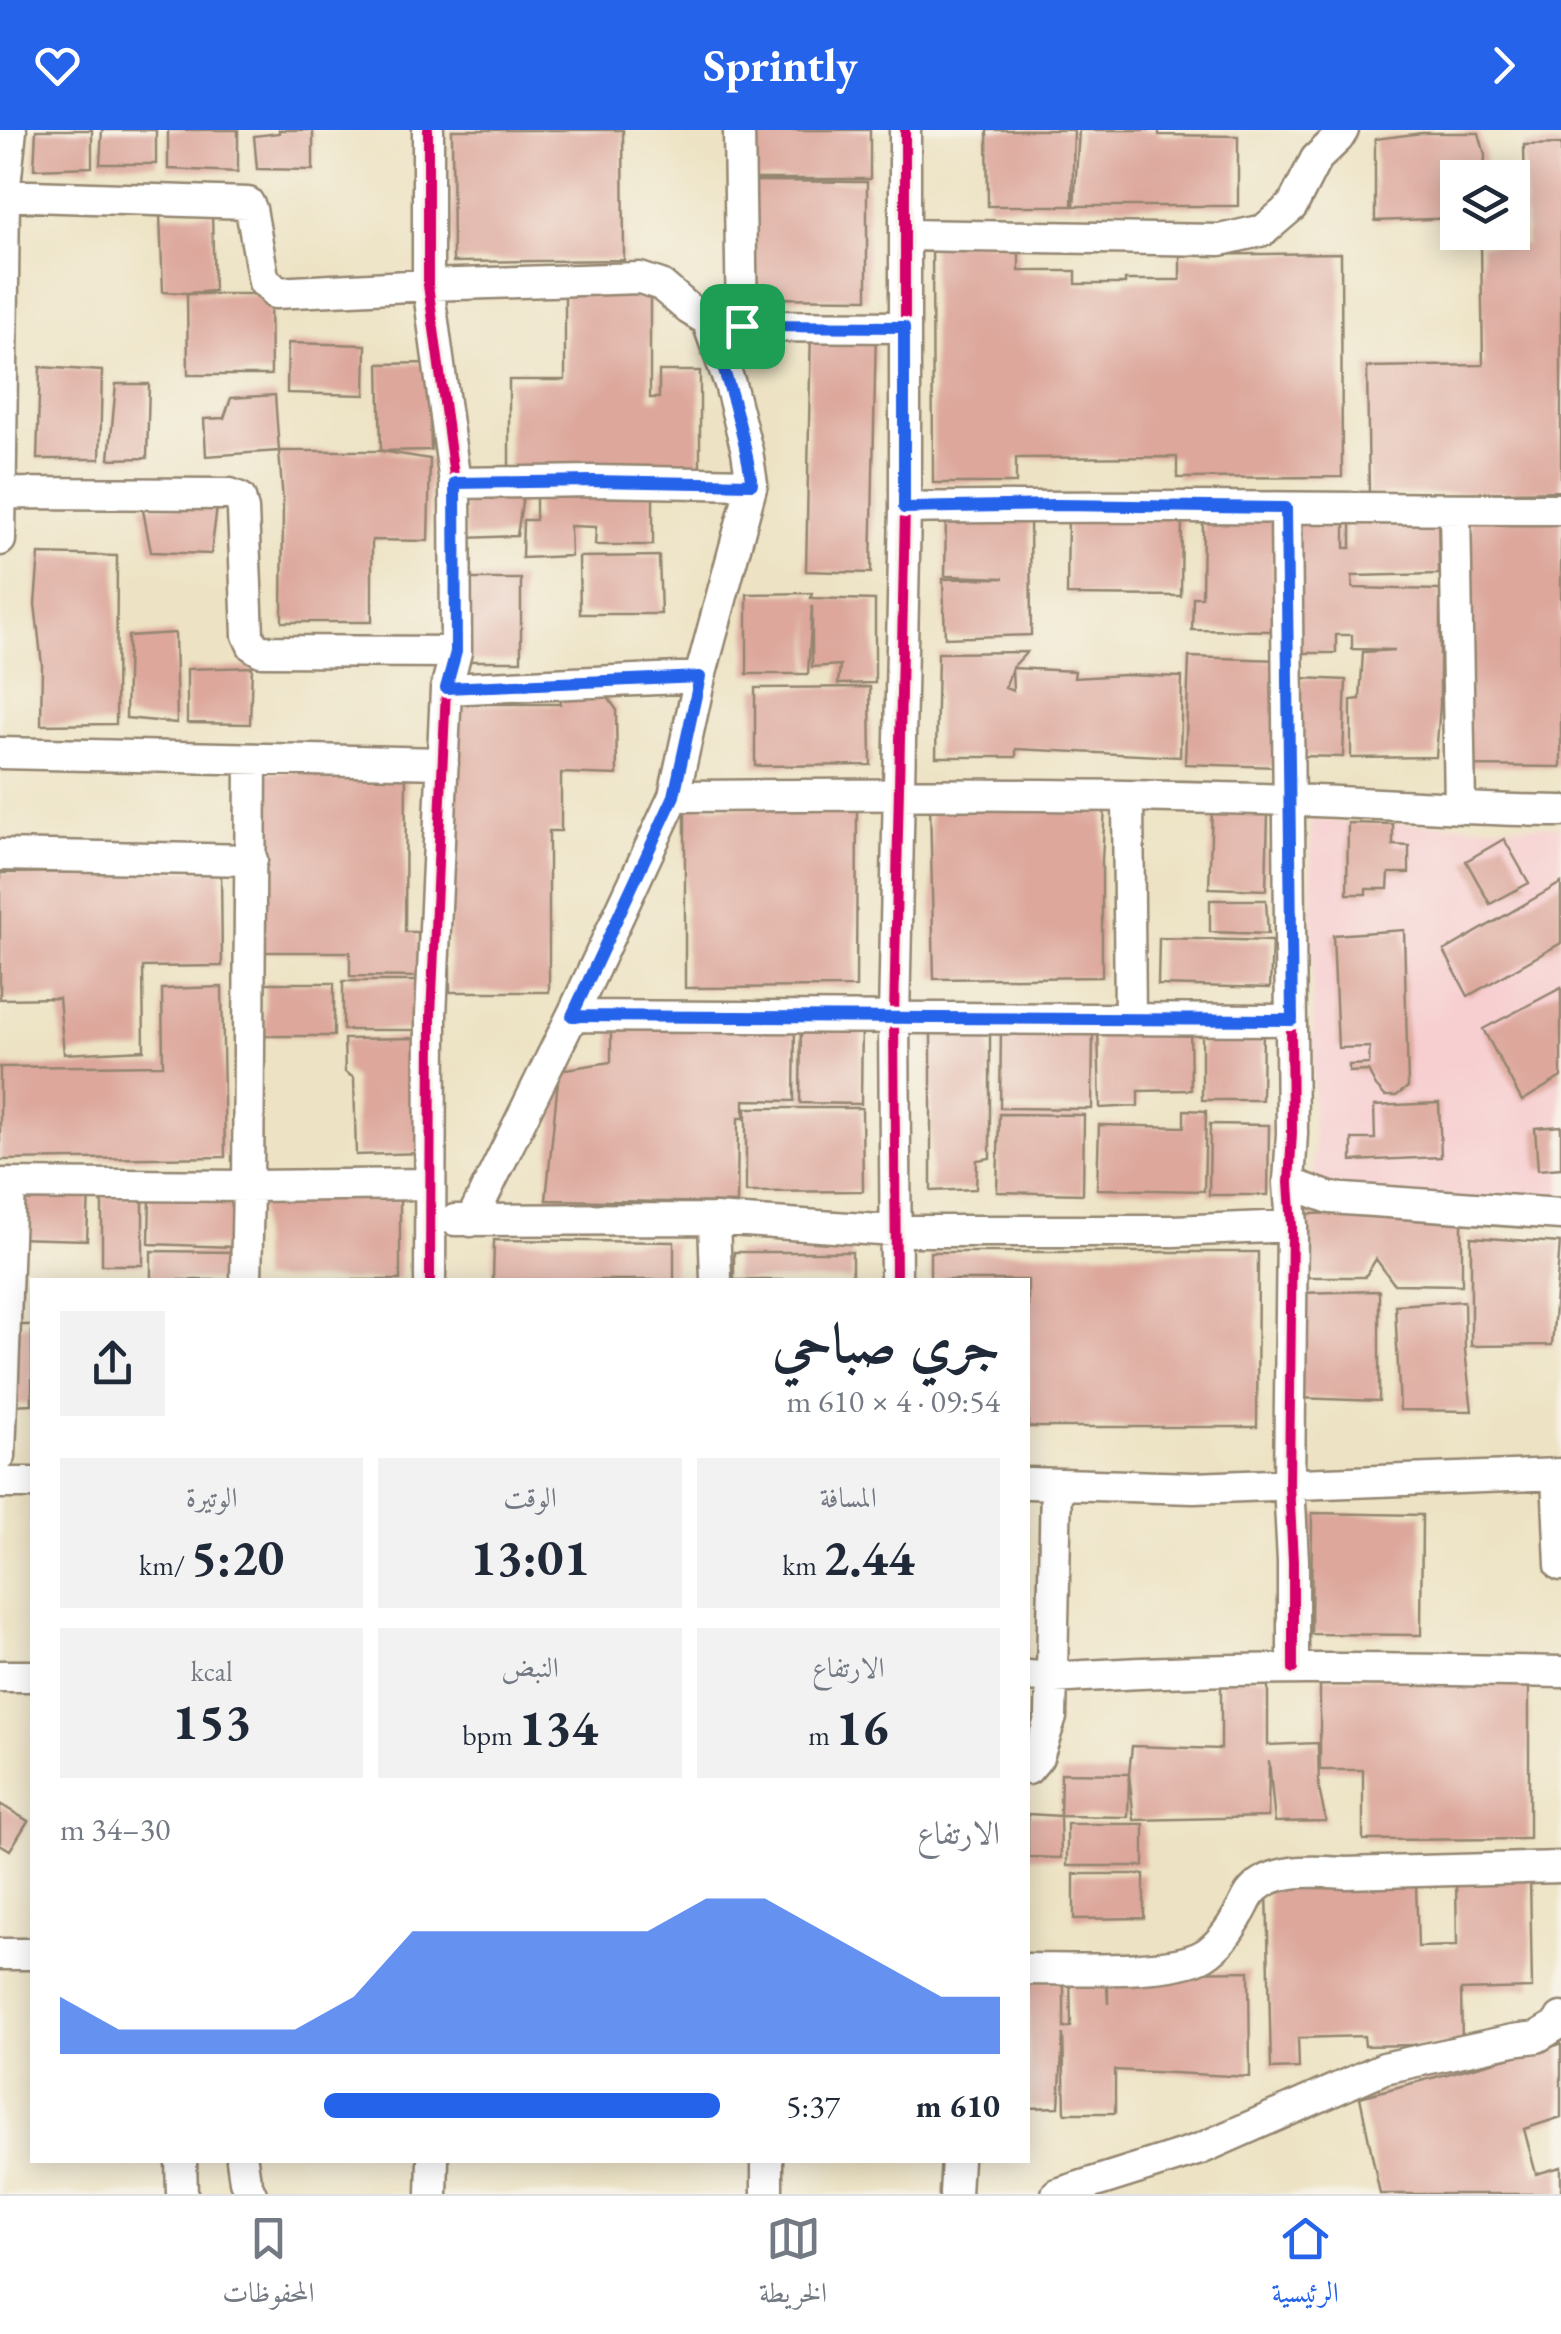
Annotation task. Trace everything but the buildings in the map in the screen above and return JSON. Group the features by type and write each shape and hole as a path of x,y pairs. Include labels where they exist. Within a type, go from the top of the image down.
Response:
{"street":[{"path":"0,540 2,196 10,130"},
{"path":"428,130 428,284 455,483 456,652 446,688 431,1016 430,1278"},
{"path":"739,130 742,326"},
{"path":"896,1278 894,1018 904,508 904,130"},
{"path":"904,235 1220,240 1264,230 1292,206 1316,159 1343,130"},
{"path":"2,196 248,203 264,282 274,293 640,278 662,284 707,320 742,326 904,327"},
{"path":"471,1221 674,796 700,677 752,484 730,384 707,320"},
{"path":"455,483 752,484"},
{"path":"0,492 230,494 240,498 242,510 248,636 253,646 261,651 456,652"},
{"path":"904,508 1058,505 1561,509"},
{"path":"1286,508 1293,1670"},
{"path":"1455,509 1460,807"},
{"path":"446,688 700,677"},
{"path":"0,752 443,763"},
{"path":"246,1278 252,760"},
{"path":"674,796 1128,797 1561,811"},
{"path":"1128,797 1130,1020"},
{"path":"0,856 252,860"},
{"path":"572,1016 1292,1020"},
{"path":"1289,1183 1330,1198 1561,1214"},
{"path":"0,1456 5,1184 430,1184"},
{"path":"430,1218 714,1219 895,1231 1173,1231 1292,1226"},
{"path":"714,1219 716,1278"},
{"path":"1030,1767 1038,1757 1051,1716 1041,1677 1042,1484 1194,1488 1559,1475 1561,1565"},
{"path":"0,1484 30,1483"},
{"path":"1041,1677 1218,1669 1561,1672"},
{"path":"0,1676 30,1676"},
{"path":"1030,1970 1180,1964 1204,1955 1223,1940 1251,1892 1265,1881 1283,1875 1312,1871 1561,1868"},
{"path":"0,1954 30,1954"},
{"path":"1056,2194 1200,2149 1384,2068 1538,2037 1561,2018"},
{"path":"181,2163 182,2194"},
{"path":"242,2163 251,2194"},
{"path":"432,2194 433,2163"},
{"path":"766,2163 767,2194"},
{"path":"955,2194 957,2163"}],"shaded area":[{"path":"1311,819 1561,826 1561,1201 1314,1206"}],"cycle path":[{"path":"428,130 428,285 455,483 456,652 446,689 431,1016 430,1278"},
{"path":"896,1278 894,1018 905,508 905,130"},
{"path":"1286,508 1293,1669"}],"route":[{"path":"707,320 742,326 904,327 904,508 1286,508 1292,1020 572,1016 674,796 700,677 446,688 456,652 455,483 752,484 730,384 707,320"}]}
